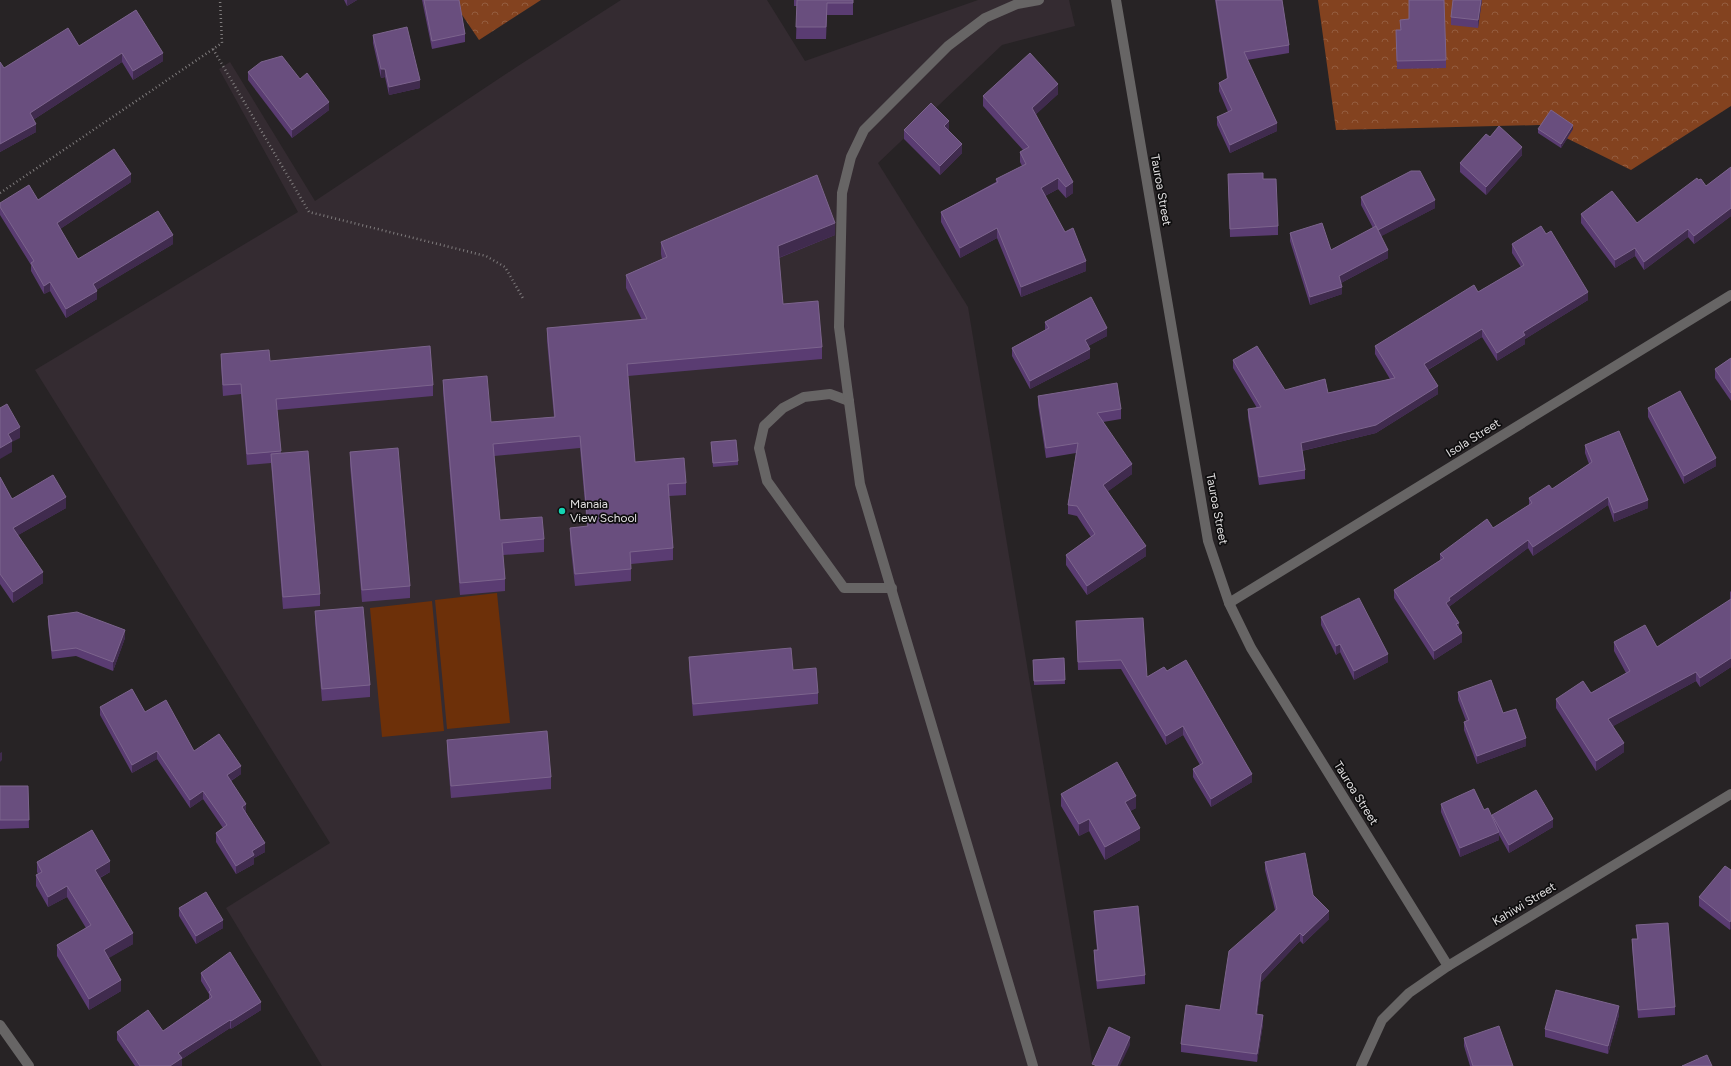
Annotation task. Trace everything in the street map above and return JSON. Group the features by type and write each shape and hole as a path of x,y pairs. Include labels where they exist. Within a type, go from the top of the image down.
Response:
{"street":[{"path":"1033,1066 860,484 839,327 842,193 851,157 864,130 948,46 985,18 1017,4 1039,0"},
{"name":"Tauroa Street","path":"1116,0 1208,541 1229,603 1251,648 1448,966"},
{"name":"Isola Street","path":"1229,603 1731,294"},
{"path":"849,401 830,394 804,397 783,408 764,426 759,448 767,481 844,588 892,588"},
{"name":"Kahiwi Street","path":"1361,1066 1382,1020 1409,993 1448,966 1731,794"},
{"path":"0,1025 29,1066"}],"path":[{"path":"0,193 222,43 220,0"},
{"path":"213,49 309,212 486,256 504,267 524,300"}],"shaded area":[{"name":"Manaia View School","path":"621,0 767,0 805,61 978,0 1069,0 1075,26 1002,45 878,163 968,307 1093,1066 322,1066 226,908 330,843 35,370 298,212 219,69 230,62 315,201 518,66"},
{"path":"497,593 510,723 447,729 435,600"},
{"path":"432,601 444,731 382,737 370,608"}],"green space":[{"path":"452,0 541,0 479,40"},
{"path":"1318,0 1731,0 1731,106 1631,170 1540,125 1336,130"}],"building":[{"path":"424,0 459,0 465,34 432,41"},
{"path":"797,0 853,0 853,3 827,3 826,27 796,27"},
{"path":"1216,0 1282,0 1289,45 1244,52 1277,123 1230,145 1217,117 1232,110 1219,83 1228,78"},
{"path":"1409,0 1444,0 1446,60 1397,61 1396,30 1401,30 1400,20 1409,19"},
{"path":"1453,0 1481,0 1478,20 1451,17"},
{"path":"136,10 163,53 133,71 122,53 30,113 36,124 0,144 0,62 4,68 68,28 79,46"},
{"path":"407,27 420,80 389,87 385,69 381,69 373,35"},
{"path":"1030,53 1058,84 1032,108 1073,182 1066,187 1058,178 1041,188 1065,232 1073,228 1086,261 1021,287 997,228 960,248 941,212 998,182 996,179 1026,164 1020,152 1029,147 983,96"},
{"path":"282,56 300,79 307,73 329,102 292,130 248,72 261,62"},
{"path":"931,103 949,121 944,126 962,144 940,166 904,130"},
{"path":"1551,110 1573,125 1561,144 1538,129"},
{"path":"1499,126 1522,147 1486,187 1460,163 1486,134 1490,137"},
{"path":"114,149 131,174 57,223 78,259 158,211 173,235 93,284 97,291 66,309 50,282 44,286 31,263 34,261 0,207 0,203 29,185 38,200"},
{"path":"1731,167 1731,208 1694,236 1688,229 1644,262 1635,248 1615,260 1581,214 1612,191 1637,223 1697,178 1698,180 1701,179 1706,186"},
{"path":"1411,171 1420,171 1435,200 1378,230 1361,197"},
{"path":"1263,173 1263,179 1276,179 1278,226 1230,229 1228,174"},
{"path":"817,175 835,223 778,246 783,304 818,301 822,347 627,364 635,462 684,458 686,483 668,484 673,548 630,552 631,569 575,574 570,528 588,526 580,436 493,444 500,520 542,517 544,539 502,543 505,579 460,583 443,380 487,376 491,422 555,417 547,328 647,319 626,275 667,257 661,242"},
{"path":"1322,223 1331,250 1376,226 1388,250 1339,276 1342,287 1310,297 1290,233"},
{"path":"1541,226 1546,234 1551,231 1588,292 1523,332 1525,335 1497,353 1482,329 1424,364 1438,386 1376,425 1301,443 1305,470 1259,477 1248,409 1261,407 1233,360 1257,346 1285,390 1325,379 1328,393 1395,378 1375,346 1474,285 1478,292 1524,265 1512,244"},
{"path":"1091,297 1107,328 1085,340 1090,349 1030,381 1012,348 1049,328 1045,322"},
{"path":"430,346 433,385 276,399 281,451 247,454 241,384 223,385 221,354 269,350 270,361"},
{"path":"1731,358 1731,393 1715,369"},
{"path":"1117,383 1121,409 1097,413 1132,464 1103,485 1146,546 1087,586 1066,555 1095,534 1077,506 1068,505 1078,443 1046,448 1038,396"},
{"path":"1680,391 1716,458 1684,476 1648,408"},
{"path":"7,404 20,427 8,434 12,441 0,448 0,408"},
{"path":"1619,431 1648,500 1614,513 1608,497 1533,547 1528,540 1449,598 1450,600 1446,603 1459,623 1456,624 1462,633 1434,651 1394,590 1444,558 1440,554 1487,519 1493,528 1532,503 1529,498 1549,485 1552,489 1592,462 1585,445"},
{"path":"736,440 738,461 713,463 711,442"},
{"path":"398,448 410,586 362,590 350,452"},
{"path":"308,451 320,594 283,597 271,454"},
{"path":"53,475 66,497 13,528 43,572 13,592 0,574 0,477 12,499"},
{"path":"1359,598 1388,654 1354,671 1340,644 1336,646 1321,617"},
{"path":"1731,599 1731,658 1700,678 1696,672 1608,719 1624,743 1596,761 1556,699 1583,681 1591,693 1630,671 1614,642 1645,625 1657,647"},
{"path":"363,607 370,685 322,689 315,611"},
{"path":"77,612 125,630 113,662 76,648 52,651 48,616"},
{"path":"1143,618 1147,677 1164,667 1167,671 1186,660 1252,774 1211,799 1193,769 1203,763 1183,726 1166,736 1121,660 1078,662 1076,621"},
{"path":"791,648 793,670 816,668 818,693 693,704 689,657"},
{"path":"1064,658 1065,680 1034,681 1033,660"},
{"path":"1491,680 1503,713 1516,709 1526,738 1477,756 1464,722 1469,720 1458,692"},
{"path":"132,689 145,712 166,700 194,751 219,734 241,766 227,775 246,804 242,807 265,843 252,851 254,855 236,866 216,833 227,825 203,791 190,800 157,751 132,765 100,707"},
{"path":"547,731 551,777 451,786 447,740"},
{"path":"1117,762 1136,796 1125,802 1140,828 1105,847 1089,819 1079,824 1061,794"},
{"path":"0,786 28,786 29,820 0,820"},
{"path":"1474,789 1484,810 1488,808 1499,832 1460,848 1441,804"},
{"path":"1536,790 1553,819 1509,845 1492,815"},
{"path":"92,830 110,861 95,870 133,933 104,950 121,980 89,999 57,945 91,925 67,886 48,897 36,875 42,872 37,862"},
{"path":"1305,853 1313,895 1329,911 1303,936 1300,933 1261,974 1256,1014 1263,1015 1257,1054 1181,1044 1186,1005 1220,1010 1229,951 1277,909 1265,862"},
{"path":"1725,866 1731,870 1730,922 1699,897"},
{"path":"206,892 223,920 196,936 179,908"},
{"path":"1138,906 1145,975 1097,981 1094,950 1098,950 1094,911"},
{"path":"1668,923 1675,1007 1638,1010 1632,939 1638,939 1636,925"},
{"path":"230,952 261,1002 178,1053 182,1058 170,1066 140,1066 117,1032 148,1010 163,1031 212,997 209,992 211,990 201,973"},
{"path":"1556,990 1619,1006 1608,1046 1545,1029"},
{"path":"1499,1026 1513,1066 1473,1066 1464,1038"},
{"path":"1109,1027 1130,1037 1117,1066 1097,1066 1092,1064"},
{"path":"1707,1055 1712,1066 1682,1066"}],"place":[{"name":"Manaia View School","path":"562,511"}]}
